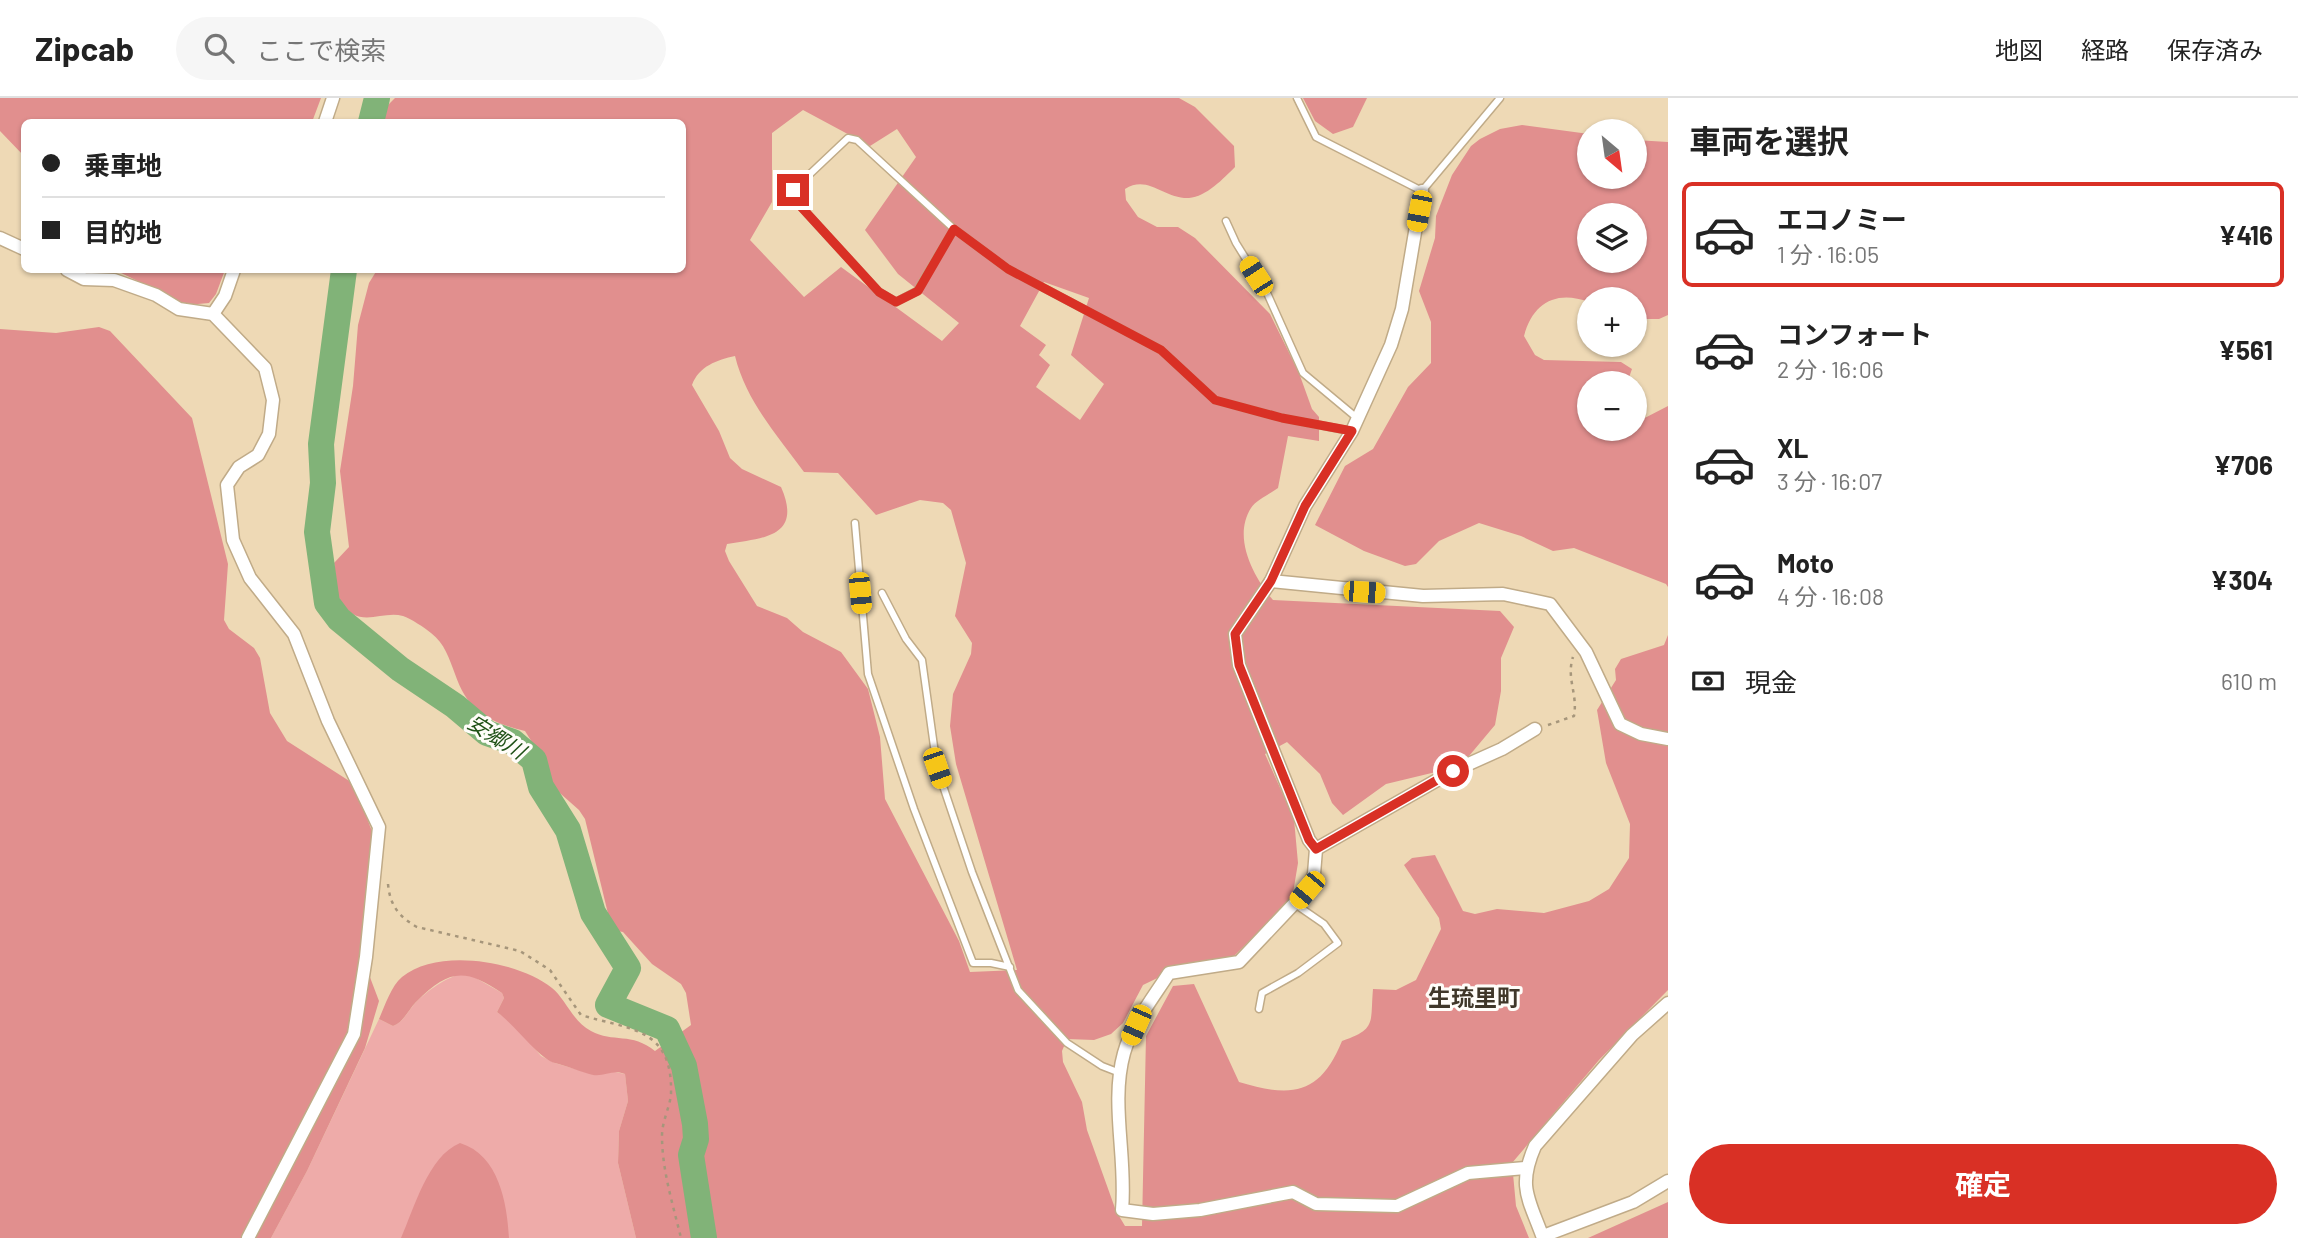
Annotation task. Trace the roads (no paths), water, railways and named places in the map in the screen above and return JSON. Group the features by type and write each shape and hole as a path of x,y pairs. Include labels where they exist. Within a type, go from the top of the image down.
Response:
{"street":[{"path":"326,119 333,98"},
{"path":"1422,191 1402,309 1391,345 1352,431 1305,506 1271,581 1235,634 1239,665 1309,840 1316,849 1314,874 1307,890 1239,962 1169,973 1136,1025 1124,1051 1120,1073 1119,1111 1125,1176 1122,1210 1153,1214 1200,1210 1293,1192 1316,1205 1397,1206 1468,1174 1525,1168"},
{"path":"0,238 21,248"},
{"path":"73,273 84,279 114,280 146,291 179,309 213,314 265,368 273,400 269,434 258,455 239,467 227,485 233,540 250,578 294,634 328,721 379,827 366,957 354,1034 248,1238"},
{"path":"213,314 225,296 233,273"},
{"path":"1271,581 1423,596 1503,594 1550,604 1577,638 1620,724 1641,734 1668,739"},
{"path":"1316,849 1453,771 1502,749 1535,729"},
{"path":"1668,1003 1632,1035 1535,1146 1525,1168 1524,1191 1543,1237 1633,1202 1668,1181"}],"lane":[{"path":"1297,98 1316,137 1422,191 1500,98"},
{"path":"954,229 918,291 896,302 879,292 793,198 793,190 848,138 857,139 954,229 1008,269 1161,350 1215,400 1282,418 1352,431"},
{"path":"1226,221 1236,243 1267,293 1303,373 1357,418"},
{"path":"855,523 868,674 914,809 973,963 1010,967"},
{"path":"882,593 906,639 922,660 937,768 972,872 1018,990 1045,1021 1079,1051 1102,1066 1120,1073"},
{"path":"1259,1009 1262,993 1298,973 1338,943 1324,924 1295,904"}],"waterway":[{"name":"安郷川","path":"372,119 377,98"},
{"name":"安郷川","path":"344,273 321,444 323,483 317,532 327,603 339,619 400,669 455,706 487,733 513,742 534,760 541,787 568,830 593,913 628,968 608,1005 667,1029 684,1066 695,1124 696,1139 691,1155 704,1238"}],"district":[{"name":"生琉里町","path":"1474,997"}]}
